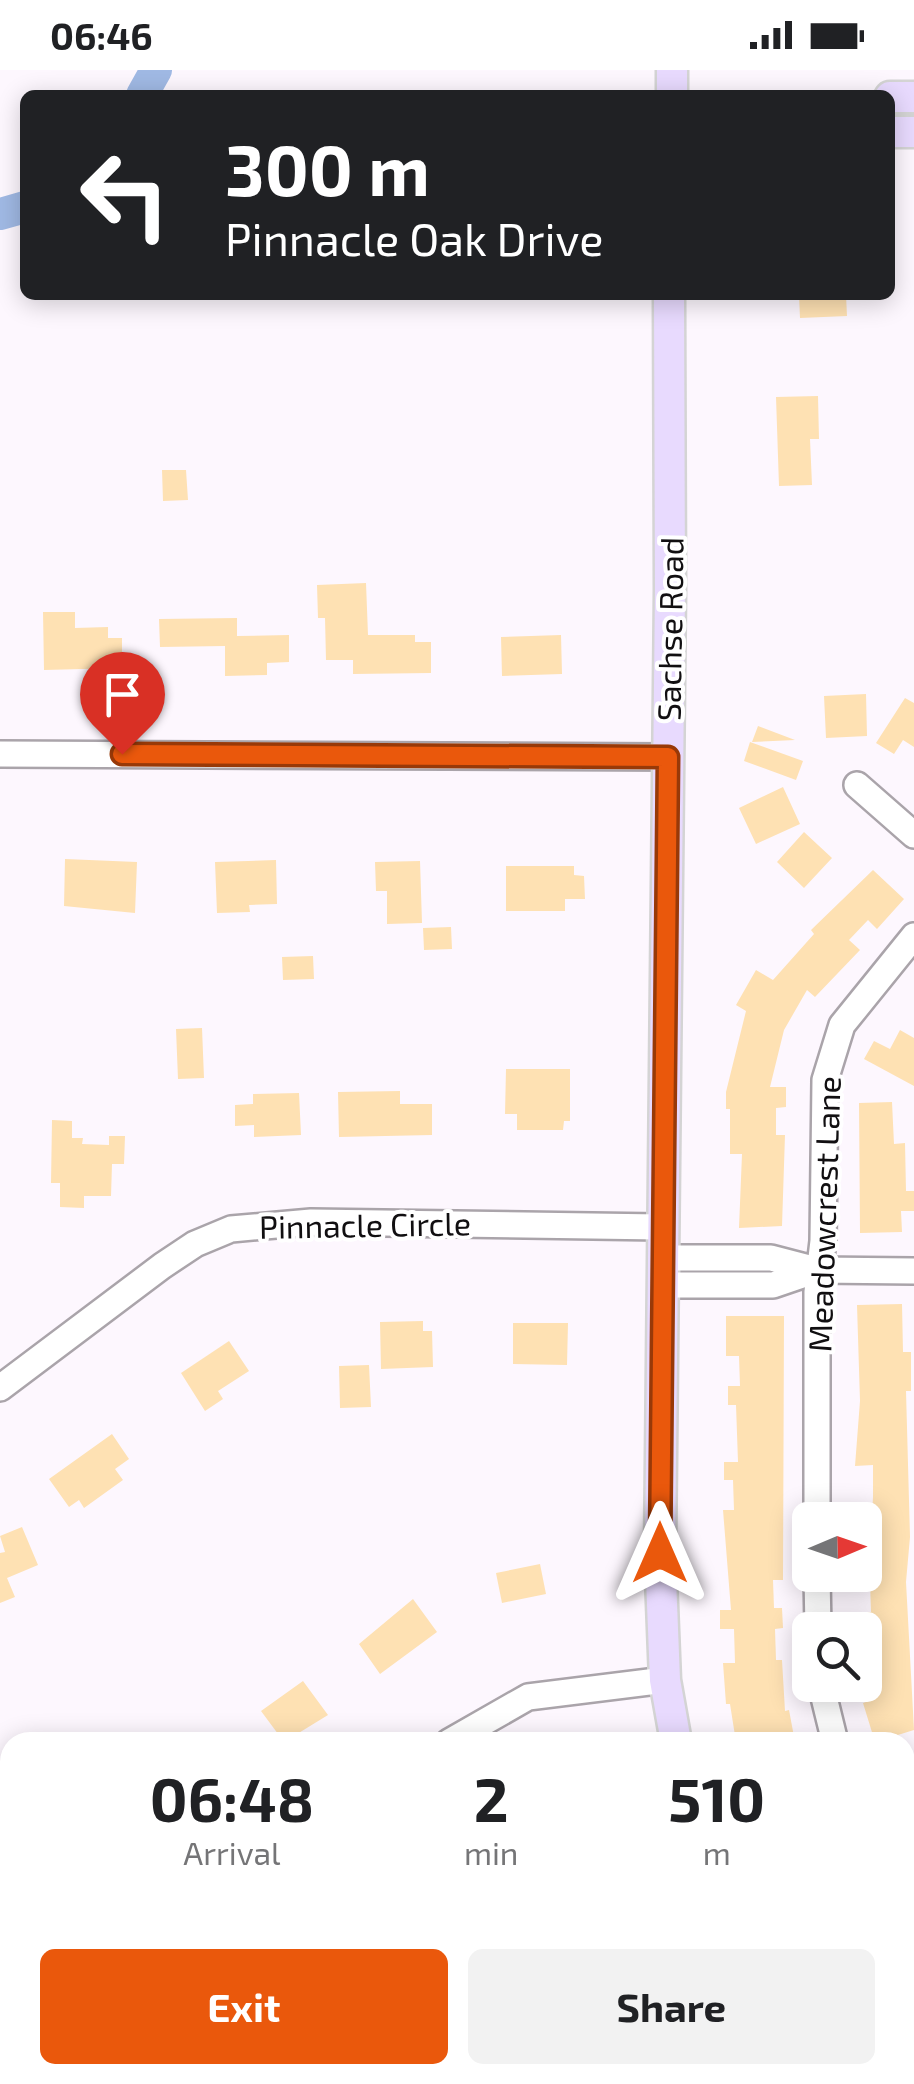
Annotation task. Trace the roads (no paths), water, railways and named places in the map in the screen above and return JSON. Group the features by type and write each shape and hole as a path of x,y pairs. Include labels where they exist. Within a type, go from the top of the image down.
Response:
{"main road":[{"name":"Sachse Road","path":"668,300 660,1553 665,1680 674,1732"}],"street":[{"path":"0,754 668,757"},
{"path":"857,784 914,836"},
{"name":"Meadowcrest Lane","path":"817,1502 817,1270 823,1241 825,1080 833,1048 860,998 914,936"},
{"name":"Pinnacle Circle","path":"0,1388 162,1266 195,1244 231,1228 327,1222 660,1226"},
{"path":"661,1272 772,1258 817,1270 914,1271"},
{"path":"467,1732 528,1697 665,1680"},
{"path":"824,1702 832,1732"}],"waterway":[{"path":"145,90 156,70"},
{"path":"0,214 20,208"}]}
